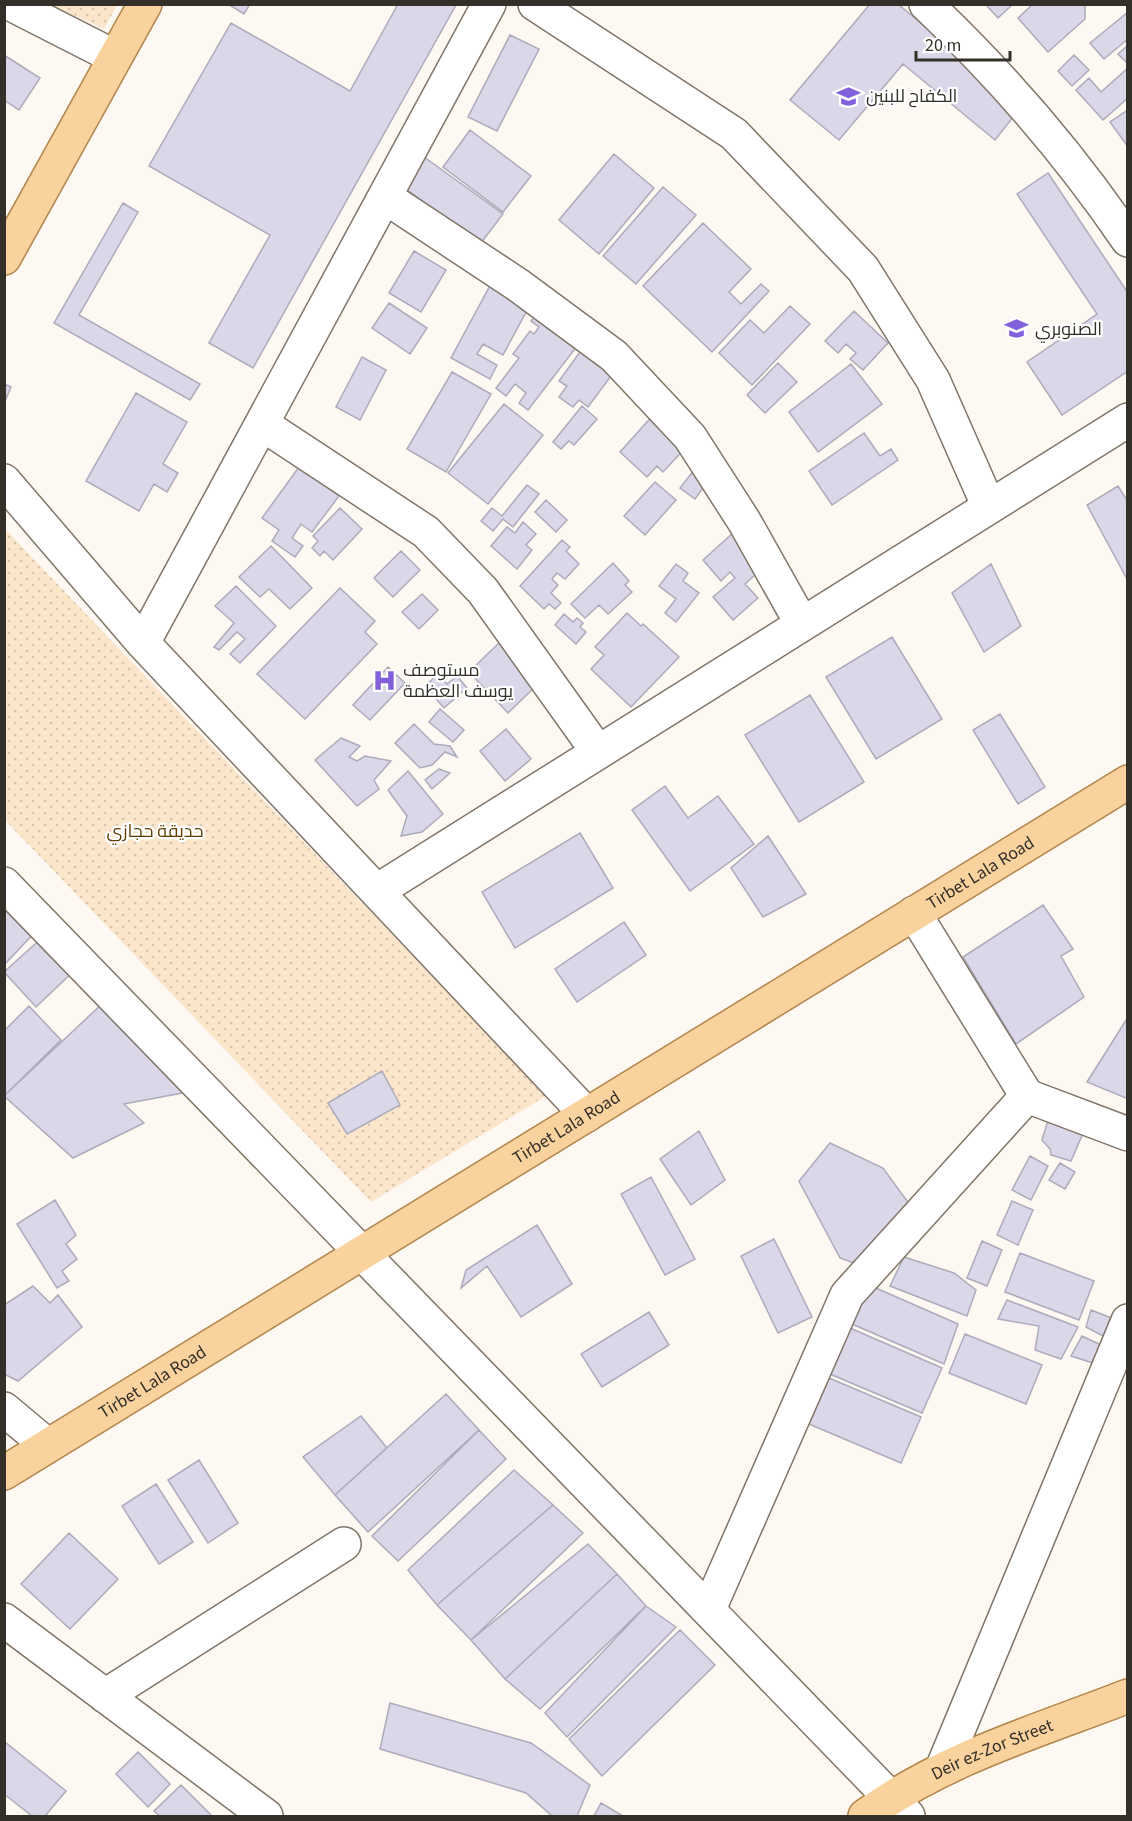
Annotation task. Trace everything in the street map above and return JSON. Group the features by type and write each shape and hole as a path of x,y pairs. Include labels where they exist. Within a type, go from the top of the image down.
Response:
{"main road":[{"path":"4,258 145,4"},
{"name":"Tirbet Lala Road","path":"4,1473 1128,782"},
{"name":"Deir ez-Zor Street","path":"888,1810 942,1769 1128,1696"}],"street":[{"path":"11,4 116,57"},
{"path":"143,643 489,4"},
{"path":"535,4 734,134 863,269 933,380 989,507"},
{"path":"926,4 968,44 1086,179 1128,240"},
{"path":"385,197 518,285 614,356 690,437 744,521 802,624"},
{"path":"377,891 1128,420"},
{"path":"262,424 426,532 483,591 598,752"},
{"path":"4,481 143,643 587,1115"},
{"path":"4,884 709,1609 888,1810"},
{"path":"914,913 1027,1096 1128,1134"},
{"path":"709,1609 847,1295 1027,1096"},
{"path":"942,1769 1128,1321"},
{"path":"4,1409 47,1445"},
{"path":"105,1696 344,1544"},
{"path":"4,1620 266,1816"}],"green space":[{"path":"52,5 117,5 104,29"},
{"name":"حديقة حجازي","path":"4,528 546,1096 371,1202 5,820"}],"building":[{"path":"228,4 250,4 244,14"},
{"path":"398,4 456,5 253,368 209,343 270,235 149,166 231,23 350,91"},
{"path":"870,4 898,4 1021,107 995,140 903,64 839,140 790,100"},
{"path":"989,4 1013,4 998,18 987,6"},
{"path":"1033,4 1085,4 1085,19 1048,52 1018,18"},
{"path":"1128,12 1128,39 1104,59 1090,43"},
{"path":"510,35 539,49 497,131 468,117"},
{"path":"1128,45 1128,64 1118,54"},
{"path":"4,55 40,78 19,110 4,100"},
{"path":"1074,55 1089,70 1072,86 1058,71"},
{"path":"1128,68 1128,98 1103,120 1076,90 1089,78 1101,92"},
{"path":"1128,110 1128,147 1110,122"},
{"path":"470,130 531,176 503,212 443,167"},
{"path":"420,154 503,214 481,243 399,184"},
{"path":"614,154 654,188 599,254 559,220"},
{"path":"1048,173 1128,293 1128,371 1062,415 1027,362 1097,314 1017,194"},
{"path":"663,187 696,215 636,284 603,256"},
{"path":"123,203 138,212 79,315 200,384 190,400 54,323"},
{"path":"703,223 751,269 729,292 741,304 761,284 769,291 712,352 643,286"},
{"path":"414,251 446,270 421,312 389,293"},
{"path":"493,280 532,301 503,355 483,344 477,354 497,365 490,379 451,358"},
{"path":"389,303 427,328 410,354 372,328"},
{"path":"790,306 810,324 752,385 719,353 750,320 764,333"},
{"path":"540,309 581,341 528,410 519,403 526,393 515,384 506,396 496,388 519,358 513,354 530,331 534,334 539,327 531,321"},
{"path":"854,311 888,343 863,370 850,359 856,353 846,344 838,353 825,341"},
{"path":"585,345 617,368 588,407 579,400 573,407 559,397 567,386 559,381"},
{"path":"362,357 386,370 360,420 336,407"},
{"path":"778,363 797,382 765,413 747,395"},
{"path":"851,364 882,404 818,452 789,412"},
{"path":"452,372 491,394 446,472 407,449"},
{"path":"4,384 11,387 4,404"},
{"path":"136,393 187,422 163,464 178,473 167,492 154,484 139,511 86,481"},
{"path":"504,404 543,435 488,504 448,473"},
{"path":"582,406 597,419 574,445 569,441 561,449 553,442"},
{"path":"655,413 689,444 663,472 657,466 647,477 620,452"},
{"path":"864,433 880,456 891,449 898,460 832,505 809,471"},
{"path":"697,466 711,477 695,499 680,488"},
{"path":"299,467 339,496 312,532 301,524 292,538 303,546 295,557 272,541 279,530 262,518"},
{"path":"655,482 676,500 645,535 624,516"},
{"path":"527,485 539,494 513,527 503,519 493,531 481,521 492,508 502,516"},
{"path":"1118,486 1128,502 1128,581 1087,505"},
{"path":"546,500 567,520 556,532 535,512"},
{"path":"340,508 362,529 333,560 324,551 320,556 312,548 318,541 313,536"},
{"path":"523,522 536,534 526,545 532,550 517,569 491,546 507,527 515,533"},
{"path":"733,533 758,578 755,575 745,584 758,598 733,620 713,597 735,578 730,572 721,581 703,560"},
{"path":"562,540 570,547 566,551 579,564 565,579 557,573 552,579 558,585 551,593 561,603 555,609 549,604 544,609 520,586"},
{"path":"271,546 312,588 290,609 269,589 260,597 239,577"},
{"path":"401,551 420,570 393,597 374,578"},
{"path":"613,563 629,581 625,585 632,592 608,614 599,605 585,618 571,604"},
{"path":"676,564 688,573 683,581 699,593 676,622 665,613 676,599 659,586"},
{"path":"991,564 1021,626 984,652 952,593"},
{"path":"236,586 276,626 240,663 230,654 245,639 237,632 219,650 214,647 234,623 215,606"},
{"path":"340,588 375,621 365,632 377,644 305,719 257,674"},
{"path":"422,594 438,610 419,629 402,612"},
{"path":"627,613 641,626 643,624 679,657 631,707 591,669 604,655 595,647"},
{"path":"564,614 573,622 577,618 583,623 580,627 586,632 576,644 555,625"},
{"path":"892,637 942,719 876,759 826,677"},
{"path":"501,641 540,682 508,713 469,672"},
{"path":"388,667 405,683 370,720 353,705"},
{"path":"438,674 447,684 457,676 467,688 444,708 425,686"},
{"path":"810,695 864,782 799,822 745,735"},
{"path":"440,709 464,730 453,742 429,722"},
{"path":"1000,714 1045,787 1018,804 973,730"},
{"path":"414,724 434,744 450,746 457,757 445,752 432,765 420,768 395,743"},
{"path":"506,729 531,759 505,781 480,751"},
{"path":"341,738 360,746 349,757 357,761 365,756 391,761 374,780 379,789 357,806 315,760"},
{"path":"439,769 450,773 432,789 425,780"},
{"path":"408,771 443,814 422,832 401,836 407,816 388,790"},
{"path":"665,786 688,818 718,796 754,844 690,891 632,810"},
{"path":"580,833 613,888 515,948 482,892"},
{"path":"768,836 806,894 763,917 731,868"},
{"path":"4,896 38,929 4,965"},
{"path":"1043,905 1073,949 1061,956 1084,997 1016,1044 963,957"},
{"path":"624,922 646,955 577,1002 555,969"},
{"path":"45,935 77,968 36,1007 4,972"},
{"path":"105,1001 193,1091 124,1104 144,1123 73,1158 4,1096"},
{"path":"29,1006 61,1040 4,1096 4,1031"},
{"path":"1128,1017 1128,1099 1087,1082"},
{"path":"382,1071 400,1105 347,1134 328,1103"},
{"path":"1049,1117 1084,1131 1071,1161 1051,1155 1050,1149 1042,1140"},
{"path":"699,1131 725,1180 691,1205 660,1159"},
{"path":"830,1143 883,1168 915,1212 865,1267 840,1258 799,1181"},
{"path":"1030,1156 1048,1166 1031,1200 1012,1190"},
{"path":"1060,1163 1075,1172 1065,1189 1049,1180"},
{"path":"651,1177 695,1259 665,1275 621,1194"},
{"path":"55,1200 76,1235 66,1244 77,1259 62,1271 69,1281 57,1288 17,1224"},
{"path":"1012,1201 1033,1210 1018,1245 997,1235"},
{"path":"537,1225 572,1284 521,1317 487,1266 461,1288 466,1270"},
{"path":"774,1239 812,1317 778,1333 741,1256"},
{"path":"982,1241 1002,1250 987,1286 967,1278"},
{"path":"1020,1253 1094,1281 1079,1320 1005,1292"},
{"path":"904,1257 954,1273 976,1290 967,1316 890,1286"},
{"path":"869,1285 958,1324 944,1364 852,1324"},
{"path":"33,1286 50,1303 58,1295 82,1327 18,1381 4,1374 4,1305"},
{"path":"1007,1300 1078,1327 1061,1359 1035,1350 1039,1326 998,1319"},
{"path":"1091,1310 1114,1319 1105,1337 1086,1327"},
{"path":"649,1312 669,1345 602,1387 581,1354"},
{"path":"850,1328 942,1368 922,1413 830,1374"},
{"path":"965,1334 1042,1365 1026,1404 949,1373"},
{"path":"1082,1336 1103,1346 1096,1364 1071,1356"},
{"path":"829,1378 921,1417 901,1463 809,1424"},
{"path":"446,1394 479,1430 368,1532 335,1495"},
{"path":"361,1416 387,1448 335,1495 303,1457"},
{"path":"479,1430 506,1459 398,1561 372,1536"},
{"path":"199,1460 238,1523 208,1543 168,1480"},
{"path":"514,1470 553,1505 437,1605 408,1570"},
{"path":"156,1484 193,1542 159,1564 122,1506"},
{"path":"553,1505 583,1533 471,1640 437,1605"},
{"path":"69,1533 118,1579 70,1629 21,1584"},
{"path":"588,1544 617,1574 505,1679 471,1640"},
{"path":"617,1574 646,1606 540,1709 505,1679"},
{"path":"646,1606 676,1627 567,1737 545,1713"},
{"path":"680,1630 715,1665 602,1776 569,1739"},
{"path":"390,1703 531,1743 590,1785 577,1816 552,1816 526,1793 380,1749"},
{"path":"5,1742 66,1791 45,1816 32,1816 4,1794"},
{"path":"138,1752 170,1784 148,1807 116,1774"},
{"path":"181,1785 212,1816 160,1816 154,1811"},
{"path":"601,1803 623,1816 594,1816"}],"place":[{"name":"الكفاح للبنين","path":"848,96"},
{"name":"الصنوبري","path":"1017,329"},
{"name":"مستوصف يوسف العظمة","path":"385,680"}]}
